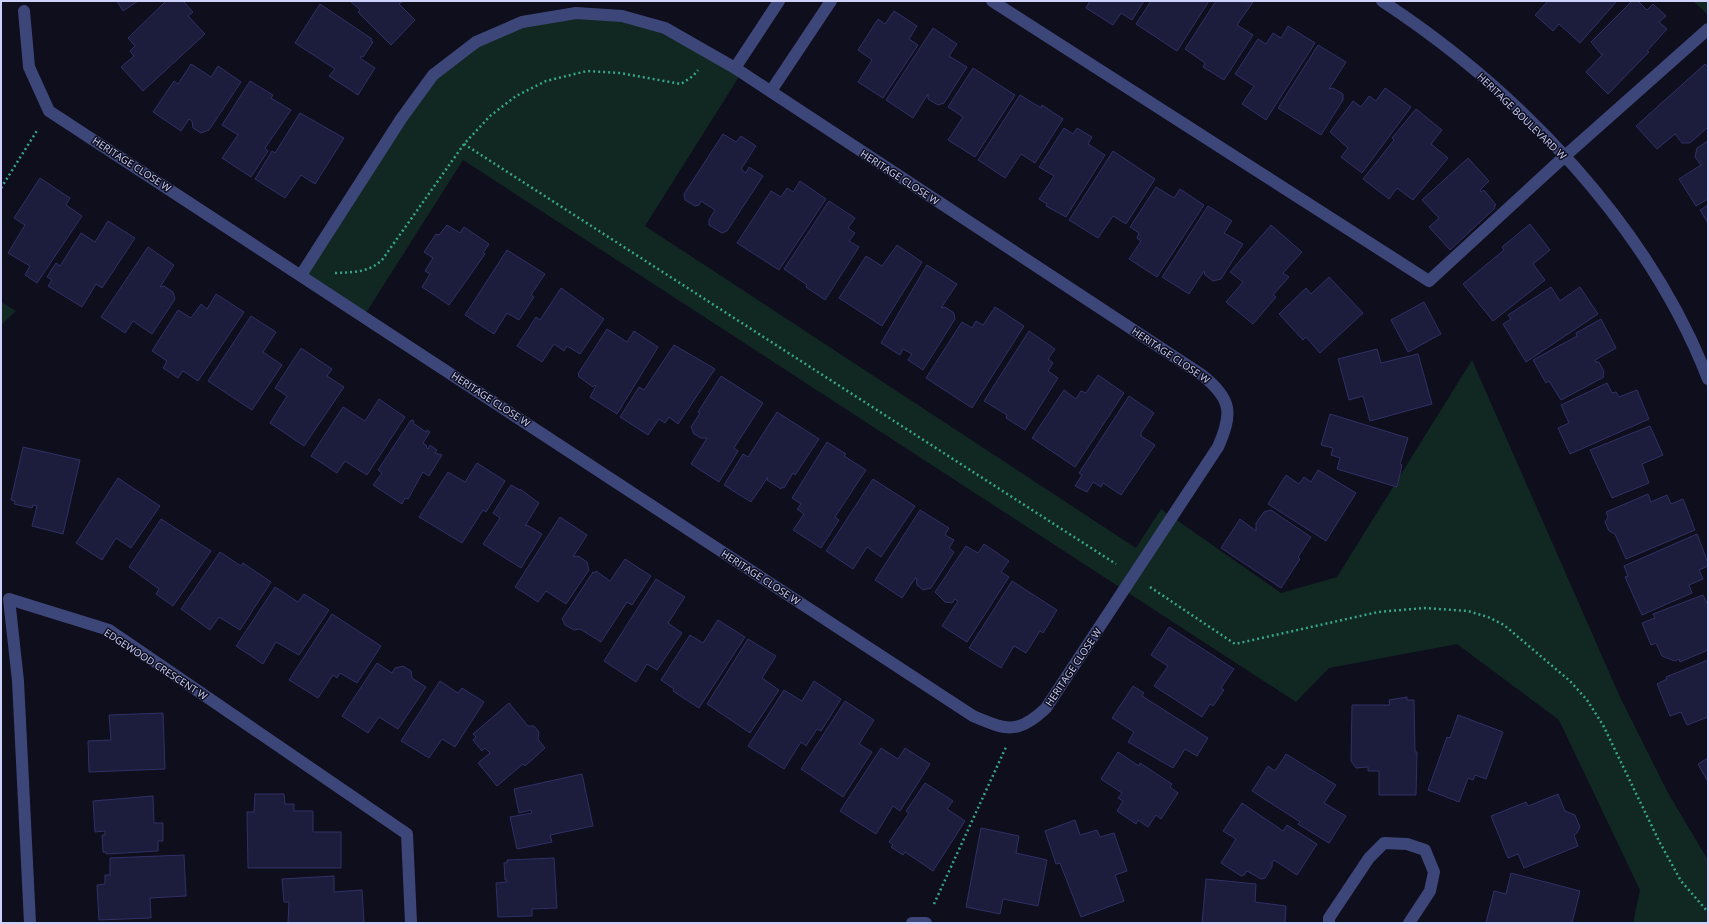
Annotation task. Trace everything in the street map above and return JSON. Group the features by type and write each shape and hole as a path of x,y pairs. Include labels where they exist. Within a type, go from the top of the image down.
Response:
{"street":[{"path":"735,68 779,1"},
{"path":"771,91 830,1"},
{"path":"992,1 1429,281 1565,156 1708,29"},
{"name":"HERITAGE BOULEVARD W","path":"1382,1 1408,18 1474,70 1521,112 1565,156 1616,219 1656,276 1696,350 1708,379"},
{"path":"24,11 29,67 49,111"},
{"name":"HERITAGE CLOSE W","path":"49,111 301,274 973,716 989,723 1015,728 1033,721 1046,708 1218,447 1226,429 1228,410 1224,398 1214,384 1202,375 735,68 666,28 622,16 576,13 522,22 476,42 434,75 401,119 301,274"},
{"name":"EDGEWOOD CRESCENT W","path":"30,923 18,681 9,599 109,630 407,834 411,923"},
{"path":"1329,923 1329,918 1368,858 1384,843 1407,844 1425,850 1434,872 1430,891 1409,923"},
{"path":"912,923 926,923"}],"path":[{"path":"301,274 362,271 374,268 382,260 464,144 490,116 516,96 546,81 587,71 620,73 681,84 693,76 711,54"},
{"path":"1,188 49,111"},
{"path":"464,144 1133,576 1235,644 1378,612 1424,608 1468,612 1488,617 1504,625 1570,681 1587,700 1603,726 1659,841 1678,874 1708,912"},
{"path":"926,923 1015,728"}],"green space":[{"path":"1693,1 1708,1 1708,13 1707,14"},
{"path":"576,13 665,28 742,72 645,226 1136,548 1161,509 1281,593 1337,577 1472,360 1620,697 1668,793 1708,860 1708,923 1633,923 1640,890 1559,720 1457,644 1329,668 1296,702 463,160 364,316 301,275 433,75 476,42 522,22"},
{"path":"1,302 16,311 1,325"}],"building":[{"path":"117,1 138,1 123,11"},
{"path":"166,1 183,1 193,12 188,16 205,34 143,91 121,67 134,56 130,51 135,46 128,38"},
{"path":"350,1 403,1 399,4 415,20 391,45 358,12 360,10"},
{"path":"1090,1 1144,1 1132,20 1121,13 1113,25 1086,8"},
{"path":"1151,1 1209,1 1177,51 1136,24"},
{"path":"1216,1 1253,2 1237,25 1253,35 1224,80 1203,67 1205,63 1185,49"},
{"path":"1548,1 1617,1 1580,43 1559,24 1553,31 1535,15"},
{"path":"1632,1 1638,1 1647,10 1653,4 1666,16 1659,22 1667,29 1647,51 1649,52 1608,94 1586,72 1603,54 1601,54 1591,42"},
{"path":"320,4 372,39 371,41 373,42 363,57 361,56 360,58 375,68 358,95 329,76 335,69 295,43"},
{"path":"894,11 917,26 909,39 918,45 883,98 858,82 872,60 858,50 878,19 885,24"},
{"path":"1288,26 1315,43 1266,120 1242,104 1254,86 1235,74 1258,39 1266,44 1273,33 1281,38"},
{"path":"933,28 957,44 949,56 967,67 944,103 938,105 928,99 928,94 913,118 886,100"},
{"path":"1318,45 1346,62 1329,89 1333,88 1343,94 1343,100 1321,135 1278,108"},
{"path":"191,64 211,77 218,66 241,82 209,130 201,133 193,128 192,121 189,119 181,131 153,112 174,81 178,84"},
{"path":"1705,64 1708,67 1708,127 1690,143 1682,143 1675,134 1657,149 1636,126"},
{"path":"973,68 1015,95 975,157 948,140 963,117 948,107"},
{"path":"250,81 273,95 271,98 291,110 265,148 268,151 251,177 222,158 238,135 222,125"},
{"path":"1385,88 1411,107 1362,173 1341,157 1348,148 1330,132 1353,101 1361,107 1369,96 1376,101"},
{"path":"1020,95 1041,108 1042,105 1063,119 1035,163 1021,154 1005,178 978,160"},
{"path":"1416,109 1442,130 1431,144 1448,158 1413,200 1397,188 1389,199 1363,179 1394,140 1392,138"},
{"path":"300,113 344,138 315,184 301,175 285,198 255,179 272,151 275,153"},
{"path":"1064,128 1073,134 1077,128 1092,137 1088,144 1105,155 1066,217 1046,206 1047,204 1039,199 1054,176 1039,167"},
{"path":"723,134 736,142 741,136 756,146 741,169 746,173 749,167 763,176 727,231 722,233 709,225 709,220 715,210 701,201 699,205 695,206 685,200 684,194"},
{"path":"1708,141 1708,199 1696,206 1679,179 1701,165 1695,157 1697,148"},
{"path":"1113,151 1155,179 1126,224 1113,216 1098,238 1069,220"},
{"path":"1468,158 1489,181 1480,190 1481,192 1484,190 1496,205 1494,206 1495,208 1450,250 1429,227 1439,218 1422,200"},
{"path":"40,178 70,198 66,205 82,216 37,283 25,275 30,266 8,253 25,225 14,218"},
{"path":"800,181 826,199 779,270 737,243 771,191 781,197 787,188 793,192"},
{"path":"1156,187 1174,198 1180,189 1204,205 1157,277 1129,259 1141,241 1137,238 1139,233 1130,227"},
{"path":"829,201 855,218 848,228 855,233 849,241 859,247 825,300 784,269"},
{"path":"1708,205 1708,223 1700,210"},
{"path":"1208,206 1232,221 1224,233 1243,244 1221,279 1213,281 1205,275 1204,271 1189,294 1162,277"},
{"path":"108,221 135,238 102,288 96,284 82,307 48,286 52,280 47,277 56,263 60,266 81,233 95,242"},
{"path":"1530,224 1550,250 1533,264 1545,280 1493,321 1463,284 1504,250 1502,247"},
{"path":"447,225 460,233 464,227 489,244 483,253 485,254 449,305 422,287 430,274 425,271 433,258 424,252 436,234 439,235"},
{"path":"1271,225 1302,252 1283,273 1289,277 1273,295 1276,297 1253,324 1226,302 1243,282 1230,272"},
{"path":"897,245 922,262 882,326 839,298 866,256 882,266"},
{"path":"148,247 174,265 160,287 164,286 173,292 175,299 152,334 133,321 125,333 101,317"},
{"path":"507,250 545,274 531,295 534,297 519,320 507,313 494,334 465,315"},
{"path":"927,265 957,284 941,308 945,307 954,313 955,319 923,370 908,360 912,354 903,349 900,355 881,343"},
{"path":"1329,277 1363,313 1320,353 1306,337 1303,340 1279,314 1306,288 1311,294"},
{"path":"1551,287 1560,301 1580,287 1598,314 1526,362 1503,324 1511,319 1508,315"},
{"path":"561,288 604,319 580,354 567,346 564,351 554,344 542,362 517,346 536,317 540,320"},
{"path":"216,294 244,312 198,381 183,371 178,378 163,368 167,361 152,351 178,310 191,318 201,304 207,309"},
{"path":"1424,302 1441,334 1408,352 1391,320"},
{"path":"995,307 1024,326 972,408 926,378 962,322 972,328 976,321 983,325"},
{"path":"251,316 276,332 263,352 282,365 252,410 208,381"},
{"path":"1601,319 1616,348 1595,360 1596,362 1599,362 1604,372 1604,377 1561,400 1549,381 1546,383 1533,360 1577,336 1576,333"},
{"path":"607,329 627,342 634,331 658,347 617,414 590,397 596,386 595,385 593,387 578,376"},
{"path":"1029,331 1055,349 1048,359 1053,363 1048,371 1058,378 1025,430 1006,418 1007,415 984,401"},
{"path":"674,345 715,369 678,424 669,417 665,423 659,419 648,435 620,417 639,387 644,390"},
{"path":"301,348 332,369 327,376 344,387 304,446 270,423 287,396 275,388"},
{"path":"1377,349 1381,363 1418,354 1432,404 1370,421 1363,396 1349,400 1338,359"},
{"path":"1098,375 1124,393 1075,467 1032,438 1064,390 1076,399 1081,391 1086,393"},
{"path":"721,376 763,403 734,448 738,451 719,482 691,464 707,438 701,438 694,434 691,427 700,413 698,412"},
{"path":"1607,383 1612,393 1616,392 1619,397 1637,390 1649,419 1570,454 1558,428 1569,423 1561,405"},
{"path":"1129,396 1154,413 1141,433 1141,436 1155,445 1121,495 1103,483 1101,487 1093,482 1087,492 1075,486 1082,475 1079,473"},
{"path":"379,399 405,417 367,475 345,461 337,473 311,456 343,407 365,421"},
{"path":"777,412 819,439 795,475 793,473 784,488 782,487 781,489 767,480 768,477 751,502 724,485 743,454 748,457"},
{"path":"1330,414 1408,438 1400,464 1402,465 1397,487 1337,469 1340,458 1331,455 1333,448 1321,445"},
{"path":"411,420 426,432 427,430 430,432 423,443 427,446 426,447 428,449 430,445 437,450 435,453 442,455 429,476 423,472 408,499 405,498 402,504 373,485 382,473 378,470"},
{"path":"1650,426 1663,455 1642,464 1649,483 1612,498 1590,450"},
{"path":"827,442 846,454 844,456 866,470 835,517 839,520 821,548 793,530 804,514 797,509 801,504 792,498"},
{"path":"23,447 80,460 63,534 32,526 37,506 33,505 32,508 14,504 15,501 11,500"},
{"path":"477,463 505,481 486,512 483,510 462,543 419,517 448,472 465,482"},
{"path":"1318,470 1356,493 1326,541 1268,504 1286,475 1299,484 1304,477 1311,482"},
{"path":"118,478 160,506 131,548 116,538 102,560 76,543"},
{"path":"873,479 915,506 881,557 867,547 853,569 826,551"},
{"path":"511,485 520,489 539,503 525,526 527,525 542,534 521,568 483,544 500,518 493,513"},
{"path":"1648,494 1651,502 1667,495 1671,504 1683,499 1695,530 1626,559 1615,534 1609,531 1605,522 1608,517 1606,512"},
{"path":"920,510 949,528 945,535 954,540 949,548 954,552 931,588 923,590 917,585 916,577 902,598 875,580"},
{"path":"1271,510 1311,537 1298,557 1300,559 1281,588 1221,548 1240,519 1256,531 1256,523 1264,512"},
{"path":"560,517 587,535 573,557 578,556 587,562 589,570 566,604 546,591 538,602 515,587"},
{"path":"161,519 211,551 173,606 156,594 159,589 129,567"},
{"path":"1697,534 1708,563 1708,566 1699,570 1703,579 1689,585 1692,593 1642,615 1625,577 1628,576 1624,566"},
{"path":"984,544 1009,561 1001,572 1009,577 967,642 942,626 958,601 955,599 952,603 945,602 935,592 966,546 978,553"},
{"path":"220,552 241,566 243,563 271,582 240,630 219,617 210,630 181,609"},
{"path":"625,559 651,576 632,605 627,602 601,642 580,629 574,630 565,625 562,619 593,572 595,573 596,571 610,581"},
{"path":"656,579 685,597 668,623 682,633 657,670 647,664 636,682 604,661"},
{"path":"1012,581 1057,610 1043,633 1040,631 1026,653 1014,646 1001,668 969,648"},
{"path":"275,587 298,602 304,594 329,610 299,655 276,642 263,664 236,646"},
{"path":"1703,595 1708,605 1708,650 1680,662 1679,659 1675,661 1662,656 1656,643 1651,645 1642,623 1655,618 1653,614"},
{"path":"332,614 381,646 357,683 340,673 337,678 333,675 318,698 289,680"},
{"path":"718,620 745,637 699,708 673,691 674,689 661,680 690,635 703,643"},
{"path":"1169,627 1234,669 1221,688 1224,690 1213,706 1210,704 1202,717 1154,686 1168,666 1151,655"},
{"path":"748,639 776,656 762,678 779,690 750,733 707,704"},
{"path":"1708,660 1708,717 1687,725 1681,712 1670,716 1657,684 1667,679 1666,677"},
{"path":"377,663 392,673 395,668 403,666 411,671 412,678 426,687 398,729 379,717 368,733 342,716"},
{"path":"440,681 458,693 462,688 484,702 455,747 442,739 429,758 401,741"},
{"path":"814,681 841,699 821,731 817,729 806,746 801,742 784,769 748,746 784,690 802,701"},
{"path":"1133,686 1144,693 1142,696 1208,738 1197,756 1185,749 1173,768 1128,742 1134,732 1112,718"},
{"path":"1407,697 1407,700 1414,700 1415,752 1417,752 1416,795 1379,795 1379,771 1368,771 1368,767 1356,768 1351,761 1352,705 1390,705 1389,700"},
{"path":"845,701 874,720 859,744 872,752 843,797 801,769"},
{"path":"509,703 528,726 534,726 539,732 538,739 545,748 525,766 523,764 497,786 478,763 490,753 485,748 482,751 473,740 476,737 473,734"},
{"path":"163,713 165,769 89,772 88,741 111,740 109,715"},
{"path":"1458,715 1503,732 1486,779 1475,775 1473,780 1468,778 1459,802 1428,790 1447,737 1450,738"},
{"path":"881,748 898,759 905,748 930,764 900,811 893,806 876,834 840,811"},
{"path":"1118,752 1139,766 1140,763 1172,784 1170,787 1178,793 1161,819 1156,815 1148,827 1138,820 1136,824 1117,811 1123,801 1118,798 1122,793 1101,779"},
{"path":"1286,754 1336,785 1324,803 1346,816 1329,843 1298,824 1300,822 1252,791 1268,766 1275,771"},
{"path":"1708,758 1708,782 1698,764"},
{"path":"582,774 593,826 550,835 552,842 517,849 510,817 532,813 531,810 519,813 514,789"},
{"path":"925,783 953,801 947,809 965,821 933,871 905,852 903,855 891,847 893,845 889,842 909,813 906,811"},
{"path":"255,794 284,794 285,804 294,804 294,811 313,811 313,832 341,832 341,868 248,868 247,812 254,812"},
{"path":"1558,794 1565,811 1575,815 1580,827 1574,835 1578,846 1524,868 1518,854 1508,858 1491,816 1526,802 1528,806"},
{"path":"153,796 154,823 163,823 163,841 158,841 158,851 106,854 106,852 103,852 102,835 105,835 105,831 95,832 93,801"},
{"path":"1242,803 1283,831 1287,825 1317,844 1297,875 1274,860 1272,867 1265,878 1261,879 1247,871 1241,876 1221,863 1236,839 1223,831"},
{"path":"1075,820 1080,835 1097,830 1100,837 1114,833 1127,871 1115,875 1124,901 1081,917 1060,863 1056,864 1045,831"},
{"path":"981,828 1019,836 1016,853 1047,860 1038,906 1003,899 1000,914 966,907"},
{"path":"184,855 186,896 150,898 151,918 99,920 97,885 105,884 105,875 110,875 110,858"},
{"path":"554,858 557,908 532,909 532,916 498,917 496,883 507,882 507,880 505,880 504,863 507,863 507,860"},
{"path":"1511,873 1580,891 1572,923 1486,923 1494,891 1506,894"},
{"path":"334,876 334,892 362,890 364,923 288,923 289,902 284,902 282,879"},
{"path":"1206,879 1256,884 1255,902 1286,906 1285,923 1202,923"}]}
